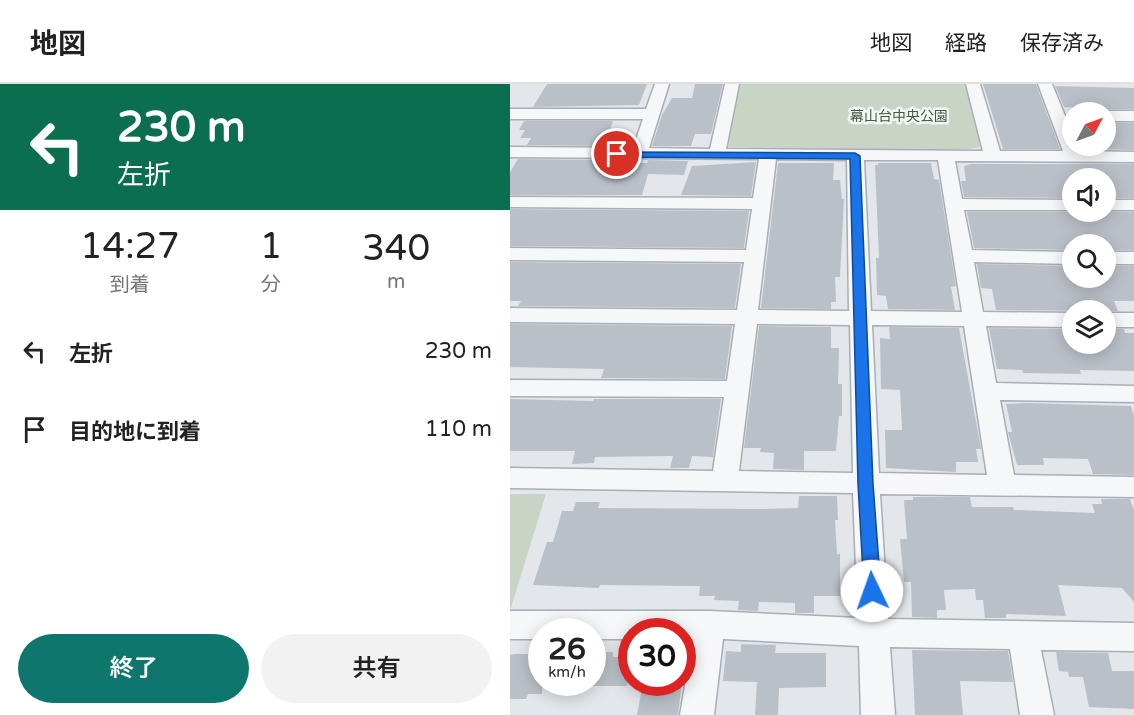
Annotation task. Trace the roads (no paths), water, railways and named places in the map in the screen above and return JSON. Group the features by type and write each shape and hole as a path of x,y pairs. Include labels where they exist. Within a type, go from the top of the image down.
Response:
{"street":[{"path":"639,154 662,84"},
{"path":"717,154 732,84"},
{"path":"973,84 993,157"},
{"path":"1045,84 1062,110"},
{"path":"510,114 651,114"},
{"path":"1116,116 1134,116"},
{"path":"510,152 1134,158"},
{"path":"725,481 768,155"},
{"path":"855,156 866,484 878,715"},
{"path":"946,156 1002,484"},
{"path":"510,202 760,204"},
{"path":"955,204 1062,205"},
{"path":"1116,205 1134,206"},
{"path":"510,254 754,256"},
{"path":"963,256 1062,258"},
{"path":"1116,258 1134,258"},
{"path":"510,315 1062,320"},
{"path":"1116,320 1134,320"},
{"path":"510,388 738,389"},
{"path":"987,391 1134,394"},
{"path":"510,478 1134,487"},
{"path":"510,625 710,625 875,633 1134,637"},
{"path":"697,715 710,625"},
{"path":"1023,637 1038,715"}],"park label":[{"name":"幕山台中央公園","path":"899,116"}]}
